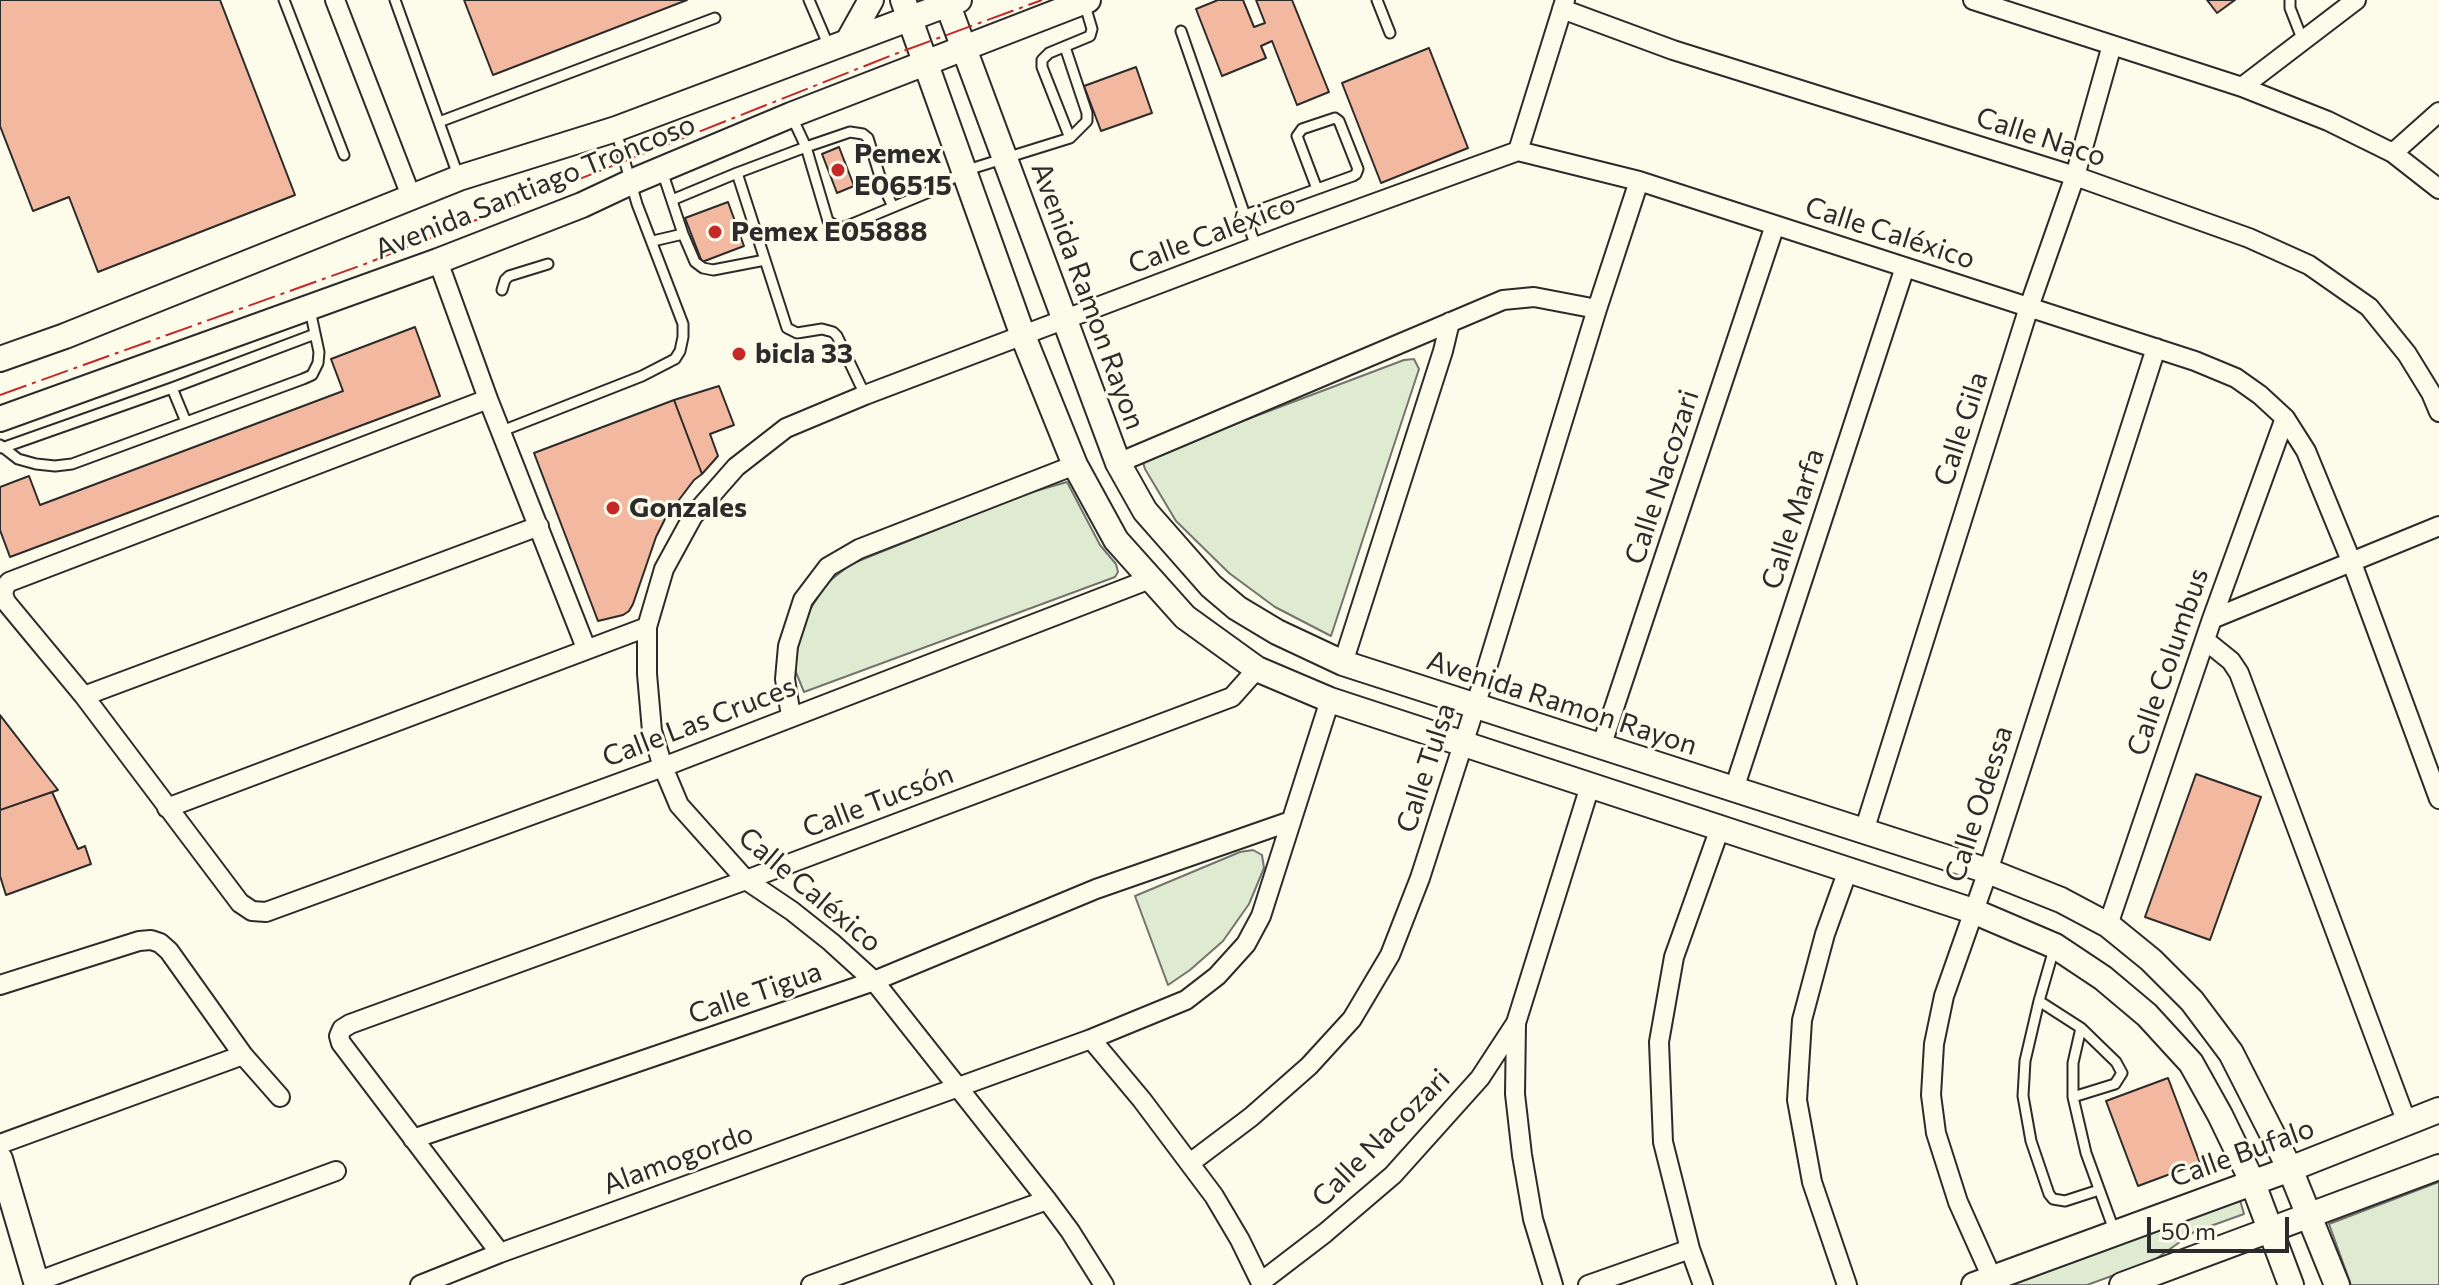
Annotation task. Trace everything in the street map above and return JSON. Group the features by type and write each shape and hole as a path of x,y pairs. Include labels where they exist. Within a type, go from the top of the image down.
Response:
{"main road":[{"path":"839,45 871,0"},
{"name":"Avenida Santiago Troncoso","path":"0,359 65,336 411,196 616,129 839,45 906,10 951,1"},
{"name":"Avenida Ramon Rayon","path":"951,1 1005,159 1118,463 1145,511 1211,586 1237,608 1277,632 1343,663 1988,871 2061,900 2108,925 2151,960 2200,1012 2231,1053 2290,1169 2337,1285"},
{"name":"Avenida Santiago Troncoso","path":"0,419 438,261 582,205 791,115 1086,1"},
{"path":"906,10 1023,336 1075,465 1116,540 1185,617 1257,669 1330,700 1973,911 2055,946 2103,978 2147,1015 2191,1063 2252,1181 2291,1285"},
{"name":"Calle Bufalo","path":"1983,1282 2290,1169 2439,1110"},
{"path":"0,1159 36,1283"},
{"path":"2122,1285 2439,1167"}],"street":[{"path":"335,0 411,196"},
{"path":"1973,0 2242,87 2328,121 2393,153 2439,189"},
{"path":"2242,87 2356,0"},
{"path":"1518,151 1563,4"},
{"name":"Calle Naco","path":"1563,4 1673,50 2075,176 2249,238 2309,265 2369,307 2435,391 2439,412"},
{"name":"Calle Gila","path":"1864,831 2029,307 2075,176 2112,45"},
{"path":"2393,153 2439,112"},
{"name":"Calle Caléxico","path":"1104,1285 1047,1200 874,981 812,926 746,880 679,805 652,731 647,674 647,627 664,569 693,516 736,467 786,428 865,395 1256,247 1518,151 1639,181 2156,348 2236,378 2285,418 2306,451 2352,563 2439,799"},
{"name":"Calle Tulsa","path":"1190,1163 1251,1117 1309,1066 1352,1019 1390,955 1420,878 1639,181"},
{"name":"Calle Nacozari","path":"1601,747 1775,225"},
{"path":"438,261 488,399 586,648"},
{"name":"Calle Marfa","path":"1734,789 1905,267"},
{"path":"1118,463 1491,304 1534,297 1597,309"},
{"path":"1343,663 1450,322"},
{"name":"Calle Odessa","path":"1983,1282 1936,1133 1931,1095 1934,1044 1942,1008 2156,348"},
{"path":"488,399 9,582 3,594 6,602 84,696 167,808 647,627"},
{"name":"Calle Columbus","path":"2108,925 2212,619 2285,418"},
{"path":"791,716 785,679 788,646 803,600 828,567 859,549 1075,465"},
{"path":"84,696 539,526"},
{"path":"2212,619 2439,526"},
{"name":"Calle Las Cruces","path":"167,808 240,903 252,911 266,912 663,767 1150,579"},
{"path":"2205,640 2231,661 2239,673 2407,1123"},
{"name":"Calle Tucsón","path":"413,1139 341,1043 339,1036 342,1029 350,1024 746,880 1232,697 1257,669"},
{"name":"Alamogordo","path":"420,1285 500,1253 1091,1039 1186,1000 1217,976 1246,944 1261,916 1330,700"},
{"name":"Calle Nacozari","path":"1262,1284 1393,1175 1480,1078 1516,1023 1590,786"},
{"name":"Calle Tigua","path":"413,1139 874,981 1096,889 1291,821"},
{"path":"1703,1285 1690,1249 1663,1142 1659,1042 1674,957 1720,828"},
{"path":"1847,1285 1812,1182 1797,1100 1802,1020 1825,934 1848,870"},
{"path":"0,985 139,941 160,943 169,951 243,1055 280,1097"},
{"path":"1516,1023 1515,1094 1522,1155 1533,1219 1553,1285"},
{"path":"1091,1039 1214,1196 1262,1284"},
{"path":"0,1144 243,1055"},
{"path":"413,1139 500,1253"},
{"path":"36,1283 336,1171"},
{"path":"811,1285 1047,1200"},
{"path":"1588,1285 1690,1249"}],"lane":[{"path":"284,0 344,155"},
{"path":"395,0 459,178"},
{"path":"809,0 839,45"},
{"path":"1377,0 1390,33"},
{"path":"2290,0 2290,8 2303,41"},
{"path":"1070,138 1042,67 1045,56 1090,36 1092,29 1086,1"},
{"path":"439,122 715,18"},
{"path":"1181,31 1256,247"},
{"path":"791,115 806,147 828,221 845,227 934,190 964,171 1070,138 1087,121 1087,113 1065,47"},
{"path":"1245,215 1317,189 1353,176 1358,169 1339,121 1335,118 1302,129 1297,136 1317,189"},
{"path":"502,431 642,376 675,359 680,351 683,324 637,204 616,129"},
{"path":"672,200 850,132 868,138 893,207"},
{"path":"661,169 695,262 713,270 765,260"},
{"path":"737,173 787,328 797,333 822,329 833,332 865,395"},
{"path":"653,241 683,234"},
{"path":"502,290 509,276 548,264"},
{"path":"1,446 18,459 36,464 72,464 312,375 319,352 309,308"},
{"path":"1,446 172,388 315,334"},
{"path":"172,388 186,422"},
{"path":"2055,946 2025,1061 2023,1096 2031,1141 2053,1199 2065,1201 2099,1190"},
{"path":"2039,1001 2081,1028 2116,1062 2122,1073 2115,1084 2073,1097"},
{"path":"2081,1028 2073,1063 2073,1097 2086,1153 2115,1232"}],"green space":[{"path":"1414,359 1419,369 1331,636 1275,607 1229,573 1176,521 1145,469 1142,459 1404,360"},
{"path":"1067,482 1100,545 1116,564 1118,572 1115,577 804,692 795,670 799,636 811,608 827,583 851,564 1025,494"},
{"path":"1253,850 1262,855 1264,868 1249,904 1223,941 1168,985 1135,896 1240,852"},
{"path":"2439,1182 2439,1285 2351,1285 2329,1224"},
{"path":"2240,1200 2244,1214 2194,1232 2153,1261 2087,1285 2012,1285"}],"building":[{"path":"0,0 220,0 295,195 98,272 69,197 33,211 0,126"},
{"path":"464,0 687,0 493,75"},
{"path":"1218,0 1243,0 1254,27 1265,23 1256,0 1292,0 1329,92 1297,105 1272,41 1261,46 1266,58 1222,76 1196,9"},
{"path":"2207,0 2235,0 2217,13"},
{"path":"1429,48 1468,148 1381,183 1342,83"},
{"path":"1136,67 1152,113 1101,131 1084,86"},
{"name":"Pemex E06515","path":"839,147 854,186 837,193 822,154"},
{"name":"Pemex E05888","path":"728,202 744,246 702,262 685,218"},
{"path":"415,327 440,396 10,557 0,530 0,487 29,476 40,505 343,391 331,359"},
{"path":"719,386 734,425 710,434 718,456 702,474 674,400"},
{"name":"Gonzales","path":"674,400 702,474 666,517 629,611 598,621 534,453"},
{"path":"0,715 58,790 0,810"},
{"path":"2196,774 2261,797 2210,940 2145,917"},
{"path":"52,792 78,849 85,846 91,864 6,895 0,876 0,810"},
{"path":"2168,1078 2200,1163 2138,1186 2106,1101"}],"power":[{"path":"0,395 365,264 895,54 1042,0"}],"place":[{"name":"Pemex E06515","path":"838,170"},
{"name":"Pemex E05888","path":"715,232"},
{"name":"bicla 33","path":"739,354"},
{"name":"Gonzales","path":"613,508"}]}
